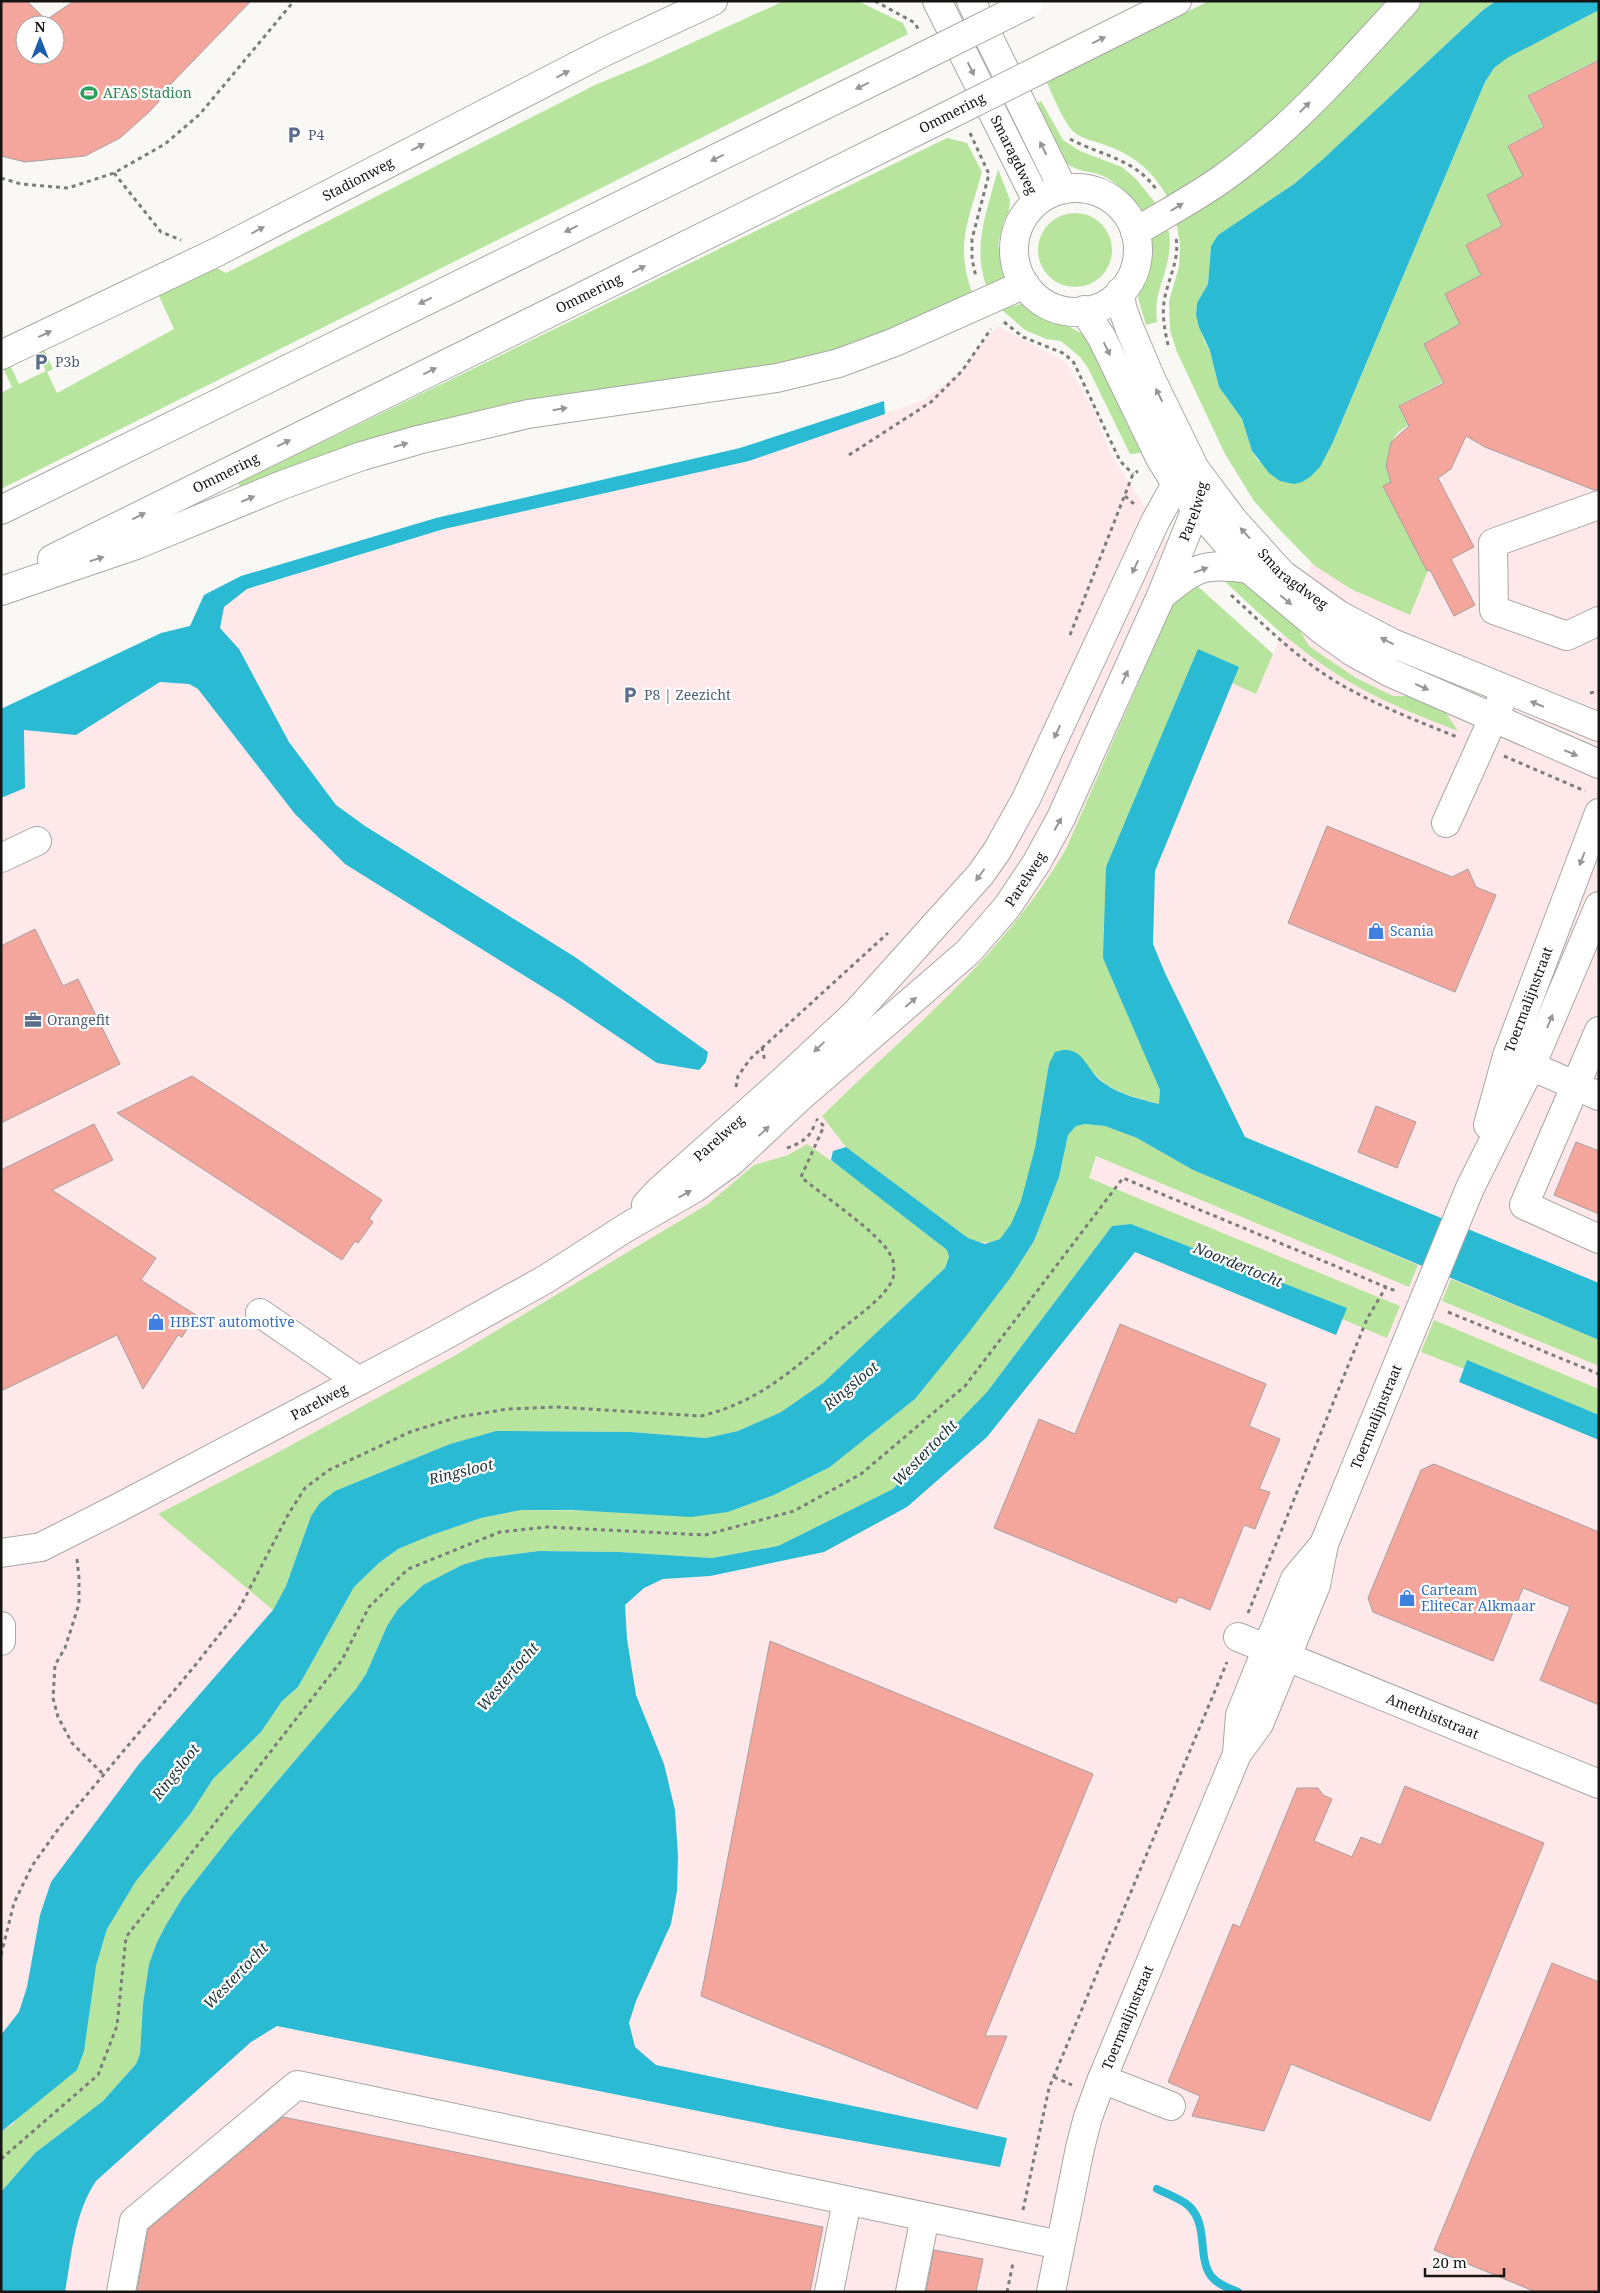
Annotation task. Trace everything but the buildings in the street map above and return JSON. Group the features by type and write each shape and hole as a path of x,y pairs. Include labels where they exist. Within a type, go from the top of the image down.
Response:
{"main road":[{"name":"Stadionweg","path":"1,355 215,253 604,52 712,1"},
{"path":"920,1 942,12"},
{"name":"Smaragdweg","path":"971,1 1063,189"},
{"name":"Ommering","path":"1,584 1177,1"},
{"path":"1135,232 1225,177 1265,146 1406,1"},
{"path":"1,510 1031,2"},
{"name":"Smaragdweg","path":"942,12 1037,201"},
{"path":"1082,188 1100,192 1115,202 1128,216 1135,232 1138,249 1136,266 1129,281 1120,292 1105,304 1084,310 1071,311 1054,308 1038,298 1024,284 1016,268 1014,250 1016,231 1024,215 1037,201 1063,189 1082,188"},
{"path":"1,590 136,546 282,485 399,445 528,414 777,378 839,363 895,342 992,310 1024,284"},
{"name":"Smaragdweg","path":"1120,292 1122,307 1129,328 1151,379 1203,480 1234,521 1282,574 1339,615 1392,643 1505,691 1599,727"},
{"name":"Smaragdweg","path":"1084,310 1102,338 1160,458 1176,484 1248,569 1322,630 1353,652 1391,673 1599,764"},
{"name":"Parelweg","path":"1,1553 41,1547 73,1532 359,1381 546,1279 627,1227 694,1188 730,1162 798,1099 968,952 1007,907 1037,862 1061,818 1161,596 1196,509 1203,480 1176,484 1155,522 1026,799 997,851 980,875 855,1014 782,1082 659,1191 627,1227"},
{"path":"1599,505 1493,543 1494,610 1567,636 1599,621"},
{"name":"Smaragdweg","path":"1161,596 1183,578 1202,568 1221,565 1248,569"},
{"path":"1446,823 1505,691"},
{"name":"Toermalijnstraat","path":"1051,2292 1080,2148 1102,2079 1237,1754 1240,1715 1276,1653 1295,1579 1324,1544 1465,1199 1519,1061 1599,813"},
{"path":"1,858 37,841"},
{"name":"Toermalijnstraat","path":"1519,1061 1599,906"},
{"path":"1599,1031 1587,1091 1524,1205 1599,1239"},
{"path":"1519,1061 1587,1091"},
{"path":"260,1313 359,1381"},
{"path":"1,1626 1,1641"},
{"name":"Amethiststraat","path":"1238,1637 1599,1784"},
{"path":"1102,2079 1171,2106"},
{"path":"121,2292 134,2220 297,2085 1060,2245"},
{"path":"829,2292 847,2201"},
{"path":"910,2292 926,2217"}],"path":[{"path":"1,178 21,184 68,188 114,173 165,144 200,114 294,1"},
{"path":"875,1 915,23 919,32"},
{"path":"966,125 989,174 972,239 972,259 976,281 992,310 1024,337 1065,354 1074,363 1120,461 1134,474"},
{"path":"114,173 161,232 215,253"},
{"path":"849,455 930,402 962,371 992,310"},
{"path":"1069,638 1134,474 1160,458"},
{"path":"1585,694 1599,691"},
{"path":"762,1047 895,927"},
{"path":"1,1955 14,1903 32,1866 59,1828 193,1668 238,1611 289,1513 305,1488 329,1470 410,1432 458,1417 508,1409 556,1407 701,1416 719,1412 767,1389 792,1372 875,1302 890,1286 893,1279 892,1257 885,1246 872,1234 800,1177 824,1126 816,1119"},
{"path":"1,2159 98,2075 117,2026 126,1937 342,1660 369,1607 408,1569 500,1532 547,1527 705,1534 794,1511 861,1474 965,1386 1123,1178 1386,1287 1426,1296 1599,1374"},
{"path":"1007,2292 1049,2088 1238,1637 1366,1319 1386,1287"},
{"path":"73,1532 79,1578 78,1604 65,1648 55,1665 53,1698 58,1717 72,1743 104,1775"}],"shaded area":[{"path":"1599,10 1599,2292 1,2292 1,798 25,787 24,730 224,607 247,589 444,529 749,461 924,400 962,370 997,326 1066,362 1095,413 1112,456 1195,584 1273,654 1494,130"}],"green space":[{"path":"784,1 858,1 903,23 908,34 1,489 1,393 12,387 3,368 10,365 19,384 46,371 37,352 44,349 53,369 47,372 57,393 174,329 158,294 213,266 226,273 595,85"},
{"path":"1209,1 1392,1 1249,146 1168,198 1156,180 1134,159 1074,132 1062,115 1046,81"},
{"path":"1412,1 1496,1 1483,10 1294,184 1218,235 1211,246 1208,284 1197,303 1196,315 1205,343 1210,351 1219,387 1242,419 1252,451 1259,462 1333,442 1485,82 1494,68 1506,58 1599,10 1599,59 1527,96 1543,127 1508,145 1524,176 1488,195 1503,225 1466,245 1482,274 1446,294 1461,324 1424,344 1443,382 1400,405 1410,425 1397,433 1390,445 1388,474 1428,570 1410,615 1351,589 1315,566 1254,501 1225,454 1177,352 1170,330 1169,301 1179,267 1180,245 1175,213"},
{"path":"1041,101 1063,140 1080,151 1122,167 1136,179 1157,205 1141,213 1122,189 1111,180 1104,176 1074,168 1065,163 1031,106"},
{"path":"947,138 967,143 982,172 968,219 964,247 967,277 973,295 858,345 243,492 238,483"},
{"path":"998,169 1010,200 1009,211 998,245 1005,280 987,288 982,273 981,243 986,213"},
{"path":"1075,213 1096,219 1106,229 1112,250 1106,271 1096,281 1075,287 1054,281 1044,271 1038,250 1044,229 1054,219"},
{"path":"1166,222 1169,231 1170,248 1157,299 1157,322 1146,325 1138,298 1140,287 1148,261 1152,236"},
{"path":"1021,304 1038,316 1065,324 1091,339 1114,386 1123,416 1141,453 1130,454 1088,368 1080,357 1061,341 1046,339 1025,330 1001,309"},
{"path":"1216,573 1251,582 1295,623 1309,646 1356,678 1393,696 1418,696 1444,710 1458,731 1391,704 1334,673 1281,633"},
{"path":"1195,584 1273,654 1256,694 1232,683 1238,667 1106,867 1160,1090 1159,1104 1115,1089 1093,1072 1049,1064 1039,1130 1027,1183 1011,1226 1001,1238 993,1242 981,1242 968,1238 846,1147 822,1116 953,991 984,958 1041,888 1066,849 1173,604 1183,591"},
{"path":"1085,1124 1105,1126 1137,1138 1193,1170 1418,1265 1409,1287 1096,1156 1089,1178 1400,1306 1387,1338 1342,1319 1346,1308 1131,1224 1112,1226 987,1392 893,1489 778,1546 712,1558 619,1552 539,1551 485,1558 462,1565 423,1585 398,1609 387,1626 366,1674 356,1689 234,1832 183,1897 166,1925 149,1964 143,2004 140,2054 136,2064 103,2101 35,2153 1,2192 1,2132 14,2123 96,1966 107,1929 136,1881 191,1813 213,1779 261,1732 282,1701 298,1687 354,1587 379,1563 398,1549 481,1518 521,1510 728,1512 774,1495 830,1467 915,1399 1011,1277 1034,1241 1059,1177 1068,1135 1076,1126"},
{"path":"807,1144 853,1176 947,1250 949,1257 945,1268 823,1383 781,1412 738,1431 706,1438 631,1432 496,1431 450,1444 335,1491 311,1516 286,1586 273,1610 158,1514 273,1455 454,1356 708,1204 754,1165 788,1155"},
{"path":"1451,1279 1599,1340 1599,1366 1442,1301"},
{"path":"1434,1320 1599,1389 1599,1415 1468,1361 1464,1369 1421,1352"}],"water":[{"path":"1496,1 1599,1 1599,10 1507,58 1494,68 1485,82 1333,442 1320,467 1310,477 1294,484 1280,481 1269,473 1252,451 1242,419 1219,387 1210,351 1199,327 1196,315 1197,303 1208,284 1211,246 1218,235 1294,184 1322,160 1483,10"},
{"path":"884,401 885,414 749,461 444,529 247,589 224,607 220,628 239,649 289,742 336,805 365,826 575,957 708,1052 706,1062 699,1070 657,1063 562,999 345,864 295,814 198,689 189,684 160,682 76,735 24,730 25,788 1,798 1,709 161,633 190,626 204,595 241,576 436,518 740,448"},
{"name":"Ringsloot","path":"1198,649 1239,667 1155,871 1153,944 1165,973 1245,1137 1599,1283 1599,1340 1193,1170 1137,1138 1105,1126 1085,1124 1076,1126 1068,1135 1059,1177 1034,1241 1011,1277 915,1399 830,1467 774,1495 728,1512 691,1517 573,1510 521,1510 481,1518 398,1549 379,1563 354,1587 298,1687 282,1701 261,1732 213,1779 191,1813 136,1881 107,1929 96,1966 84,2051 77,2070 1,2132 1,2035 19,2012 27,1987 40,1915 51,1882 139,1764 273,1610 286,1586 311,1516 320,1503 335,1491 450,1444 496,1431 631,1432 706,1438 738,1431 781,1412 823,1383 945,1268 949,1257 947,1250 831,1160 833,1151 846,1147 968,1238 985,1244 1000,1239 1011,1224 1021,1201 1035,1148 1049,1064 1055,1052 1065,1050 1078,1054 1092,1072 1110,1087 1130,1096 1159,1104 1160,1090 1103,958 1106,867"},
{"name":"Westertocht","path":"1131,1224 1347,1308 1336,1335 1135,1252 987,1437 907,1507 824,1552 710,1576 663,1579 644,1588 625,1605 627,1639 636,1695 664,1764 675,1810 678,1856 677,1891 671,1924 636,2001 629,2023 635,2047 656,2065 1007,2138 1000,2167 787,2129 277,2026 251,2042 96,2181 78,2221 65,2292 1,2292 1,2192 35,2153 103,2101 136,2064 140,2054 143,2004 149,1964 166,1925 183,1897 234,1832 356,1689 366,1674 387,1626 398,1609 423,1585 462,1565 485,1558 539,1551 619,1552 712,1558 778,1546 893,1489 987,1392 1112,1226"},
{"path":"1467,1360 1599,1415 1599,1440 1459,1382"}],"waterway":[{"path":"1157,2189 1189,2206 1199,2222 1204,2260 1211,2276 1220,2284 1238,2292"}],"place":[{"name":"AFAS Stadion","path":"89,93"},
{"name":"P4","path":"294,135"},
{"name":"P3b","path":"41,362"},
{"name":"P8 | Zeezicht","path":"630,695"},
{"name":"Scania","path":"1376,931"},
{"name":"Orangefit","path":"33,1020"},
{"name":"HBEST automotive","path":"156,1322"},
{"name":"Carteam EliteCar Alkmaar","path":"1407,1598"}],"water label":[{"name":"Noordertocht","path":"1238,1265"}]}
